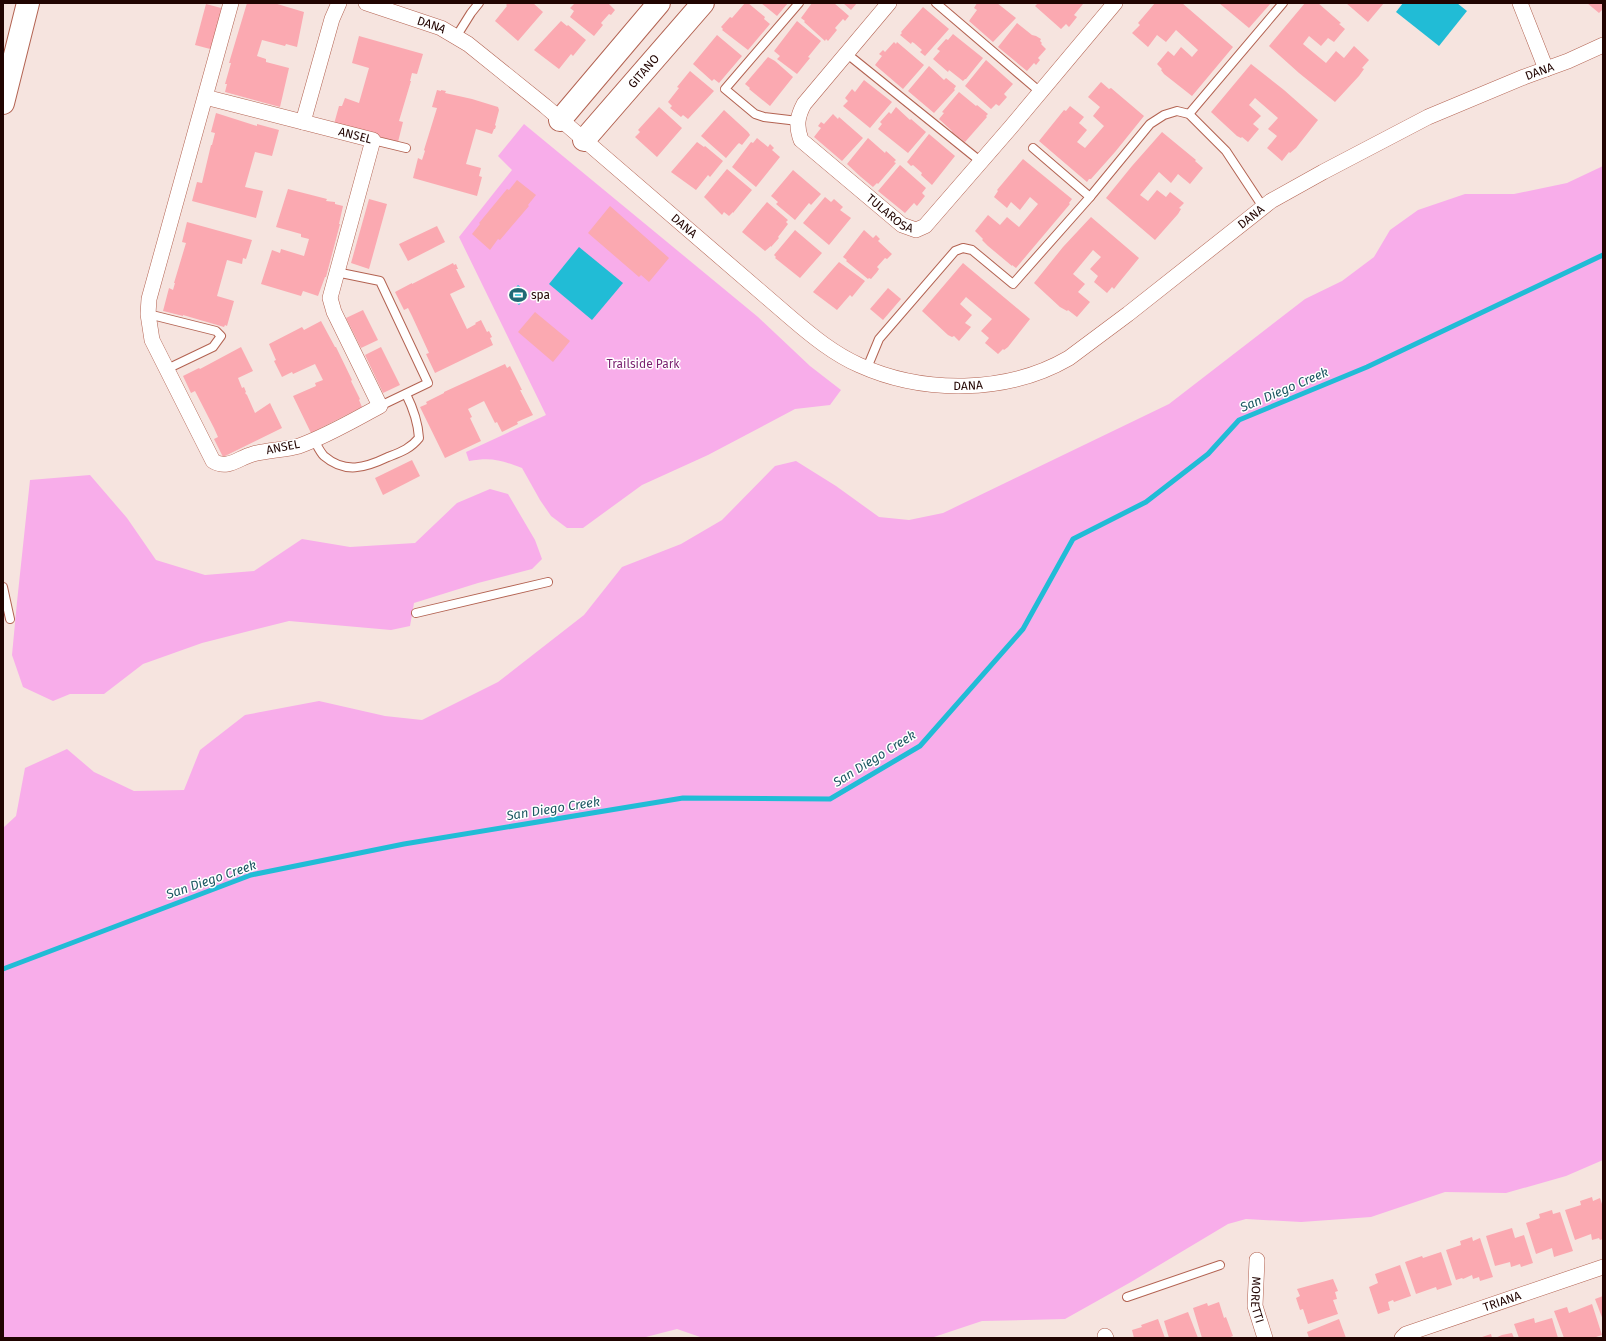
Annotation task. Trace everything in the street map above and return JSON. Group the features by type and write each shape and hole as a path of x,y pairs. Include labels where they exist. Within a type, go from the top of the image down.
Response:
{"main road":[{"path":"3,103 28,3"},
{"path":"560,120 659,3"},
{"name":"GITANO","path":"584,140 703,3"}],"street":[{"name":"ANSEL","path":"205,96 373,140 330,298 334,312 380,406 314,440 297,446 249,455 227,465 220,465 213,461 152,340 148,314 148,299 231,3"},
{"path":"303,122 332,19 339,3"},
{"name":"DANA","path":"366,3 441,28 468,44 584,140 815,338 841,355 867,368 909,381 958,386 992,384 1009,381 1058,364 1069,358 1128,314 1271,201 1428,117 1568,61 1603,45"},
{"path":"798,121 798,115 804,104 889,3"},
{"path":"1520,3 1546,69"},
{"name":"TULAROSA","path":"798,121 797,128 801,140 902,225 916,230 925,226 1011,127 1109,5"},
{"name":"MORETTI","path":"1257,1260 1255,1306 1266,1338"},
{"name":"TRIANA","path":"1402,1338 1406,1334 1603,1267"}],"lane":[{"path":"456,37 470,13 479,3"},
{"path":"798,121 764,117 755,114 725,89 799,3"},
{"path":"936,3 1040,91"},
{"path":"1189,114 1283,3"},
{"path":"846,53 980,161"},
{"path":"867,368 879,339 955,251 963,248 972,250 1013,284 1090,197 1150,124 1164,115 1177,111 1189,114 1226,151 1263,207"},
{"path":"373,140 406,148"},
{"path":"1033,148 1090,197"},
{"path":"336,272 380,281 428,383 380,406"},
{"path":"148,314 216,331 221,336 213,347 167,369"},
{"path":"314,440 323,455 338,465 354,468 370,466 412,447 419,438 419,428 416,415 406,394"},
{"path":"416,613 548,582"},
{"path":"3,587 10,619"},
{"path":"1127,1298 1220,1265"}],"green space":[{"name":"Trailside Park","path":"524,124 758,317 810,366 841,390 830,405 795,409 708,455 642,485 583,528 567,528 551,516 522,468 490,459 469,461 466,452 546,415 459,237 512,170 498,156"},
{"path":"1603,166 1603,1160 1566,1176 1506,1193 1445,1192 1371,1217 1301,1222 1246,1219 1228,1224 1131,1282 1065,1319 982,1321 931,1338 703,1338 677,1329 642,1338 3,1338 3,828 16,816 25,768 67,749 94,772 134,791 184,790 200,750 245,715 319,701 385,716 422,720 498,682 584,615 622,567 681,544 722,520 775,466 796,461 836,486 879,517 909,520 943,513 1169,404 1305,299 1342,281 1374,257 1390,230 1418,210 1465,194 1514,194 1567,183"},
{"path":"90,475 127,518 156,560 205,575 254,571 302,539 350,547 415,543 457,503 490,489 508,494 535,540 542,559 532,569 478,583 414,603 410,626 391,630 289,621 202,643 143,664 104,694 70,694 53,701 23,687 12,655 30,480"}],"water":[{"path":"1403,3 1457,3 1467,11 1439,46 1396,12"},
{"path":"579,247 623,283 592,320 549,284"},
{"name":"spa","path":"518,285 529,294 519,305 508,296"}],"building":[{"path":"247,3 274,3 304,12 297,47 286,44 285,46 262,40 257,56 266,59 266,62 289,68 280,107 225,92 227,84 225,84 231,63 229,63"},
{"path":"508,3 533,3 543,12 518,41 495,21"},
{"path":"575,3 608,3 615,10 601,23 603,25 594,36 570,17 574,11 570,8"},
{"path":"745,3 748,3 765,17 764,19 770,24 748,50 722,30 723,29 721,27 730,17 732,18"},
{"path":"761,3 788,3 777,16"},
{"path":"812,3 834,3 849,16 845,21 843,19 835,28 837,30 828,41 826,39 825,41 801,18"},
{"path":"843,3 857,3 851,10"},
{"path":"977,3 997,3 1016,18 993,42 969,21 977,10 974,8"},
{"path":"1038,3 1083,4 1074,15 1077,17 1069,27 1066,24 1061,29 1035,6"},
{"path":"1155,3 1182,3 1233,47 1192,96 1164,74 1161,70 1162,69 1157,64 1168,51 1174,56 1181,47 1192,57 1198,50 1176,30 1166,42 1157,35 1148,47 1132,33 1140,25 1138,23"},
{"path":"1219,3 1271,3 1249,28"},
{"path":"1305,3 1318,3 1341,23 1339,24 1345,29 1334,42 1328,38 1321,46 1309,36 1303,44 1326,63 1336,51 1344,58 1354,46 1369,60 1362,68 1364,69 1359,76 1335,102 1269,46"},
{"path":"1346,3 1384,3 1368,22"},
{"path":"1587,3 1603,3 1603,9 1599,13"},
{"path":"206,4 225,9 214,50 195,45"},
{"path":"923,7 949,29 925,56 920,52 922,50 914,43 912,42 911,44 900,35"},
{"path":"561,21 586,40 573,56 571,54 559,69 534,50"},
{"path":"797,21 821,41 797,74 777,59 780,56 774,51"},
{"path":"1017,23 1032,35 1041,39 1041,44 1046,49 1038,58 1040,60 1036,65 1034,63 1027,71 998,47"},
{"path":"953,34 983,58 963,81 949,70 948,72 933,59 940,51 937,49"},
{"path":"717,35 742,56 719,83 714,79 712,81 693,64"},
{"path":"359,36 423,54 417,74 412,73 399,121 403,122 398,142 334,124 339,106 342,106 345,98 359,103 369,68 352,63"},
{"path":"894,42 896,44 897,42 924,65 903,89 875,65 882,56 879,54 883,50 885,52"},
{"path":"768,57 775,61 793,77 770,106 745,84"},
{"path":"986,60 1013,84 1004,94 1007,97 999,106 996,104 991,109 965,86"},
{"path":"1251,64 1284,90 1318,120 1296,148 1290,153 1289,152 1282,161 1267,148 1277,136 1268,129 1278,118 1255,98 1249,105 1261,116 1253,124 1259,129 1248,142 1242,137 1237,136 1211,112"},
{"path":"929,66 944,80 946,78 956,86 954,89 955,90 934,113 908,91"},
{"path":"690,71 714,91 688,119 683,115 681,117 670,108 672,106 668,102 679,88 677,87"},
{"path":"864,80 892,102 870,128 843,106 848,101 845,98 852,89 855,92"},
{"path":"1101,82 1109,89 1111,88 1144,116 1115,152 1087,182 1039,141 1064,110 1066,111 1070,106 1084,117 1079,123 1087,130 1077,142 1085,148 1104,126 1093,116 1100,107 1088,97"},
{"path":"437,90 446,91 445,93 498,107 499,110 496,126 492,134 476,129 466,164 481,168 479,176 482,177 477,196 413,178 418,158 422,160 437,108 432,107"},
{"path":"959,92 988,114 965,142 939,119 944,113 942,112"},
{"path":"659,107 682,128 657,157 635,137 640,132 638,130"},
{"path":"896,107 926,132 908,153 878,129 882,124 880,122 889,112 891,114"},
{"path":"724,110 750,135 742,145 739,143 726,158 701,136"},
{"path":"216,113 257,126 257,124 279,130 272,156 255,152 245,187 263,191 256,218 192,201 197,182 202,183 215,133 211,132"},
{"path":"833,114 838,119 839,117 863,138 842,161 814,137 821,128 818,126 821,122 824,124"},
{"path":"1162,132 1196,160 1195,161 1203,168 1190,184 1178,174 1171,183 1159,172 1140,195 1148,201 1157,190 1166,197 1170,192 1184,203 1179,208 1181,209 1178,214 1155,240 1106,198"},
{"path":"929,134 955,156 932,185 921,175 922,173 907,162"},
{"path":"757,138 768,147 770,144 774,148 772,150 780,157 756,187 732,167 751,142 753,143"},
{"path":"868,138 885,153 886,151 896,160 894,162 896,163 878,184 877,183 873,187 847,164"},
{"path":"697,142 704,147 705,146 723,161 710,177 708,175 696,190 671,172"},
{"path":"1023,159 1072,199 1069,203 1070,204 1016,268 988,246 975,231 988,215 1000,225 1007,217 1019,227 1038,204 1030,197 1020,210 1011,202 1007,208 994,197 998,191 997,190"},
{"path":"900,165 926,188 922,193 925,196 917,206 914,203 905,213 878,191"},
{"path":"727,169 752,190 729,216 724,212 722,215 704,197"},
{"path":"793,170 821,194 811,205 809,203 795,220 776,204 778,202 771,196"},
{"path":"517,180 536,195 528,205 529,206 500,240 498,239 490,250 472,234 480,224 479,223 507,189 509,190"},
{"path":"288,189 327,199 326,201 335,202 335,204 343,206 340,224 326,277 318,296 303,291 301,296 261,284 272,250 280,253 281,249 304,256 309,239 301,237 301,234 276,227"},
{"path":"825,197 831,202 834,199 843,207 840,210 851,218 829,245 803,223"},
{"path":"369,199 387,204 369,269 351,263"},
{"path":"767,202 788,220 786,222 788,224 778,237 779,238 765,251 742,232"},
{"path":"610,206 669,258 649,282 641,275 639,277 588,233"},
{"path":"1091,217 1139,258 1114,289 1112,287 1107,293 1094,282 1098,276 1090,269 1101,257 1093,250 1073,274 1085,284 1078,292 1090,302 1077,317 1068,310 1067,311 1060,307 1034,283 1063,247"},
{"path":"187,222 252,240 246,259 243,258 242,264 227,260 217,296 234,301 227,326 225,325 224,327 183,315 163,311 169,288 173,290 186,243 182,242"},
{"path":"437,226 445,242 408,261 399,244"},
{"path":"795,230 822,253 800,278 775,258 776,257 774,255"},
{"path":"864,230 873,238 876,235 880,239 878,241 892,254 887,259 885,258 877,267 879,269 871,279 868,279 843,257"},
{"path":"839,262 865,281 852,297 850,295 837,310 813,292"},
{"path":"453,263 454,265 456,264 458,269 456,269 465,287 450,294 467,329 481,320 487,332 489,331 492,337 490,338 493,345 435,373 426,354 429,353 412,316 408,308 404,310 395,292"},
{"path":"963,263 1030,319 1008,347 1004,350 1003,349 998,354 985,343 989,338 981,331 992,319 966,297 960,304 972,315 965,323 971,327 959,341 954,336 952,337 948,335 922,311"},
{"path":"888,288 901,299 883,320 870,309"},
{"path":"363,310 378,340 361,348 346,318"},
{"path":"535,312 570,341 553,362 518,332"},
{"path":"321,321 352,380 351,381 360,399 359,400 362,407 311,433 293,396 316,386 315,383 323,380 315,364 293,374 292,372 282,377 274,361 276,360 269,344 302,327 304,330"},
{"path":"241,347 253,371 238,378 242,388 244,387 245,393 255,413 270,403 282,428 223,457 214,439 218,437 214,428 195,391 191,393 183,376 199,368 200,369"},
{"path":"381,347 400,385 383,393 365,355"},
{"path":"505,364 507,368 510,366 533,415 517,422 518,424 502,432 497,422 495,423 484,401 468,409 472,417 470,418 481,441 445,458 420,407 444,392"},
{"path":"412,460 420,476 383,495 375,478"},
{"path":"1592,1197 1593,1201 1600,1198 1603,1207 1603,1239 1600,1240 1599,1238 1592,1240 1591,1234 1575,1240 1565,1210 1581,1205 1580,1201"},
{"path":"1552,1210 1553,1214 1560,1212 1573,1251 1554,1257 1552,1248 1536,1254 1526,1223 1540,1218 1539,1214"},
{"path":"1512,1228 1515,1238 1524,1235 1533,1263 1521,1267 1520,1264 1511,1267 1510,1262 1495,1266 1486,1236"},
{"path":"1472,1237 1473,1241 1480,1238 1493,1277 1480,1281 1479,1277 1473,1279 1472,1275 1456,1280 1446,1250 1461,1245 1460,1241"},
{"path":"1441,1252 1452,1285 1437,1290 1436,1287 1416,1294 1405,1262 1422,1256 1423,1258"},
{"path":"1400,1265 1411,1296 1394,1302 1393,1300 1388,1302 1390,1310 1378,1314 1369,1287 1378,1283 1375,1274"},
{"path":"1333,1279 1338,1291 1335,1292 1337,1299 1333,1300 1338,1314 1308,1324 1303,1309 1300,1310 1296,1298 1300,1296 1297,1289"},
{"path":"1603,1296 1603,1320 1595,1299"},
{"path":"1219,1302 1224,1318 1226,1317 1233,1336 1228,1338 1202,1338 1193,1308 1207,1303 1208,1306"},
{"path":"1592,1304 1602,1335 1593,1338 1564,1338 1554,1311 1567,1307 1569,1313"},
{"path":"1188,1312 1198,1338 1169,1338 1164,1321"},
{"path":"1534,1318 1535,1323 1552,1318 1558,1338 1519,1338 1514,1324"},
{"path":"1158,1319 1165,1338 1134,1338 1132,1330"},
{"path":"1339,1319 1346,1338 1309,1338 1307,1332"},
{"path":"1512,1333 1514,1338 1495,1338 1502,1335"},
{"path":"1491,1334 1492,1338 1479,1338"}],"waterway":[{"name":"San Diego Creek","path":"3,969 251,875 404,844 683,798 830,799 920,746 1023,629 1073,539 1146,502 1208,454 1239,420 1367,367 1603,255"}],"place":[{"name":"spa","path":"518,295"}]}
